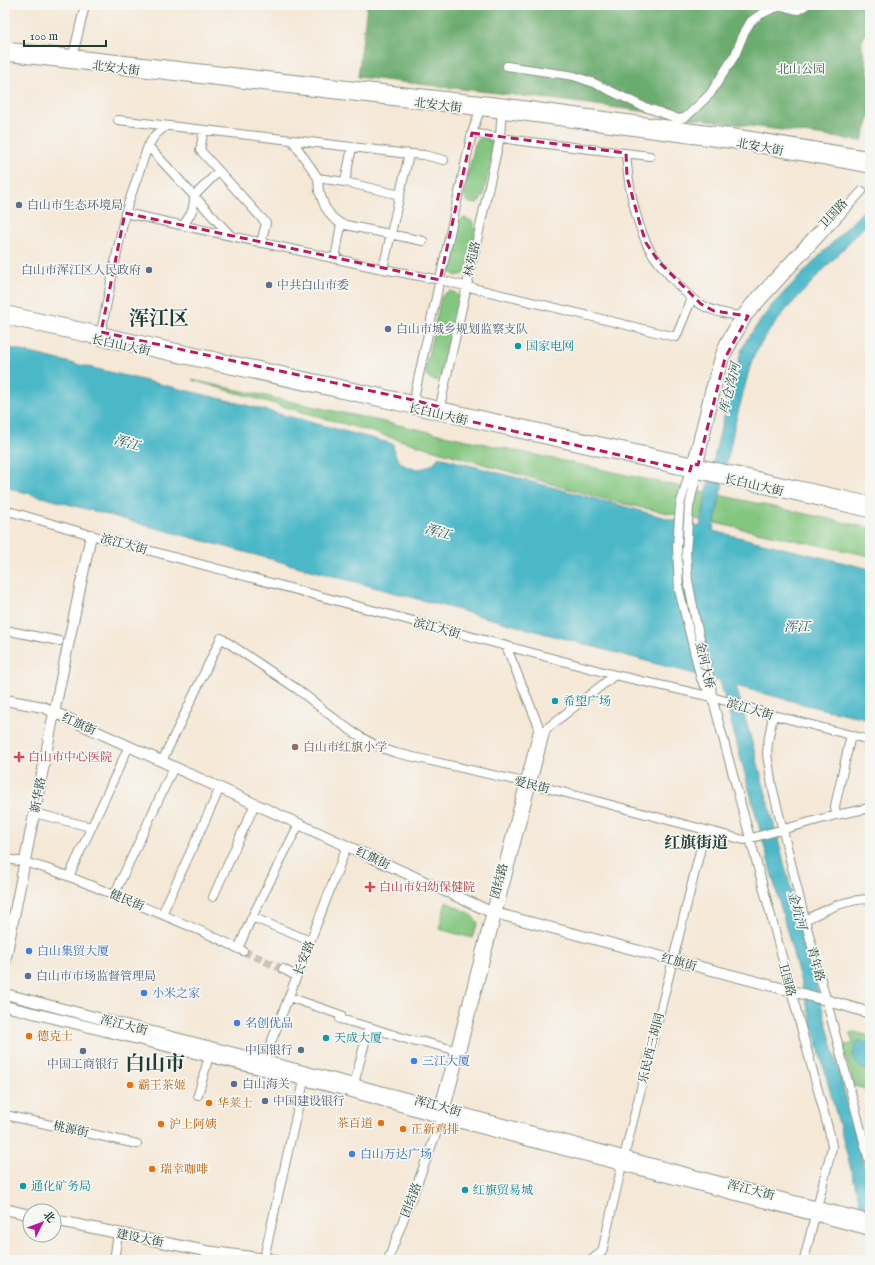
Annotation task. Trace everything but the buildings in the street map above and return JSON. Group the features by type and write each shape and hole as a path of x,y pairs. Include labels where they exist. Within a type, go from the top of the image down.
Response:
{"highway":[{"name":"北安大街","path":"5,48 73,55 481,106"},
{"name":"北安大街","path":"5,55 502,108 742,136 870,157"},
{"name":"北安大街","path":"502,108 742,144 870,167"}],"main road":[{"name":"长白山大街","path":"5,311 100,336"},
{"name":"长白山大街","path":"5,319 100,336 412,404 694,468 870,502"},
{"name":"长白山大街","path":"725,474 870,512"},
{"name":"新华路","path":"5,962 54,712 91,535"},
{"name":"红旗街","path":"5,700 43,707 494,913 870,1013"},
{"path":"5,706 43,713 54,712"},
{"name":"浑江大街","path":"5,994 262,1065 304,1081 352,1092 442,1118 623,1161 867,1224"},
{"name":"浑江大街","path":"5,1006 209,1056 262,1065 354,1084 442,1107 623,1161"},
{"path":"5,1209 22,1213"},
{"name":"建设大街","path":"62,1222 206,1251 269,1259"}],"street":[{"path":"73,55 85,5"},
{"path":"507,66 574,76 594,83 642,106 679,119 686,117 710,94 735,54 751,21 774,8 783,6 798,10 806,5"},
{"path":"412,404 472,133 481,106"},
{"name":"林苑路","path":"439,411 500,137 502,108"},
{"path":"118,120 424,155 444,160"},
{"path":"100,336 125,213 148,146 155,135 166,126"},
{"path":"204,130 200,150 266,223 261,243"},
{"path":"472,133 521,141 650,156"},
{"path":"292,140 318,178 319,191 325,206 332,217 341,224 424,240"},
{"path":"148,146 230,235"},
{"path":"345,182 352,147"},
{"path":"626,153 627,177 646,243 659,262 692,298 701,304 714,311 744,316"},
{"path":"383,270 409,154"},
{"path":"183,225 192,214 194,196 219,171"},
{"path":"318,178 345,182 400,195"},
{"name":"卫国路","path":"680,505 694,468 725,358 744,316 755,298 856,190 866,190"},
{"path":"125,213 383,270 440,280 676,337 692,298"},
{"path":"334,259 341,224"},
{"name":"卫国路","path":"689,507 694,468"},
{"name":"金河大桥","path":"680,505 677,546 680,590 701,679 712,697"},
{"name":"金河大桥","path":"689,507 686,552 688,580 696,622 711,684 712,697"},
{"path":"5,524 6,510"},
{"name":"滨江大街","path":"6,510 91,535 506,646 615,675 712,697 772,715 870,740"},
{"path":"5,630 59,641"},
{"name":"爱民街","path":"162,761 221,638 368,741 383,749 528,784 738,839 754,838 836,815 870,808"},
{"path":"506,646 543,728 615,675"},
{"name":"卫国路","path":"712,697 754,838 795,992 832,1147 804,1260"},
{"name":"青年路","path":"772,715 768,742 768,764 781,830 823,1000 870,1164"},
{"name":"团结路","path":"442,1107 543,728"},
{"path":"836,815 835,806 851,736"},
{"path":"69,876 129,746"},
{"path":"114,895 174,767"},
{"path":"162,914 220,788"},
{"path":"213,897 255,804"},
{"path":"34,813 91,827"},
{"path":"299,824 252,917 310,941"},
{"name":"乐民西三胡同","path":"591,1260 602,1252 623,1161 705,831"},
{"name":"长安路","path":"262,1065 347,846"},
{"name":"健民街","path":"7,859 24,862 69,876 162,914 240,950 252,917"},
{"path":"804,920 828,908 857,899 870,899"},
{"name":"团结路","path":"388,1260 442,1118 442,1107 455,1050 494,913"},
{"path":"283,969 296,976"},
{"path":"289,997 341,1015 340,1019 416,1042 420,1041 455,1050"},
{"path":"354,1084 369,1027"},
{"path":"198,1095 209,1056"},
{"path":"269,1259 304,1081"},
{"name":"桃源街","path":"5,1115 137,1144"},
{"path":"114,1260 118,1234"}],"highlighted area":[{"path":"472,133 626,153 627,177 640,224 646,243 659,262 701,304 714,311 748,316 725,358 698,465 692,463 690,471 438,414 440,407 413,400 101,332 125,213 440,280"}],"green space":[{"name":"北山公园","path":"367,5 870,5 870,24 861,43 870,78 870,115 862,141 559,100 358,77"},
{"path":"483,138 491,141 494,149 483,197 477,203 470,203 466,200 464,193 475,144 479,139"},
{"path":"464,218 472,221 476,228 467,269 464,274 456,276 450,272 448,265 456,224"},
{"path":"449,291 457,294 460,302 444,374 438,380 433,380 427,376 425,369 441,297"},
{"path":"192,380 870,528 870,556 611,501"},
{"path":"446,902 469,913 478,922 472,938 439,929"},
{"path":"854,1032 870,1036 870,1090 854,1086 842,1045 853,1044 850,1033"}],"water":[{"name":"浑江","path":"870,204 870,220 786,310 770,330 752,360 734,428 713,531 870,569 870,719 822,709 736,686 870,1189 870,1240 720,681 5,487 5,347 230,401 393,444 398,460 411,468 418,469 426,467 433,464 439,457 700,527 722,424 741,352 747,339 772,305"},
{"path":"858,1042 870,1044 870,1073 857,1064 853,1056"}],"tunnel":[{"path":"243,951 283,969"}],"place":[{"name":"白山市生态环境局","path":"19,205"},
{"name":"白山市浑江区人民政府","path":"149,270"},
{"name":"中共白山市委","path":"269,285"},
{"name":"白山市城乡规划监察支队","path":"388,329"},
{"name":"国家电网","path":"518,346"},
{"name":"希望广场","path":"555,701"},
{"name":"白山市红旗小学","path":"295,747"},
{"name":"白山市中心医院","path":"19,757"},
{"name":"白山市妇幼保健院","path":"370,887"},
{"name":"白山集贸大厦","path":"29,951"},
{"name":"白山市市场监督管理局","path":"28,976"},
{"name":"小米之家","path":"144,993"},
{"name":"名创优品","path":"237,1023"},
{"name":"德克士","path":"29,1036"},
{"name":"天成大厦","path":"326,1038"},
{"name":"中国银行","path":"301,1050"},
{"name":"中国工商银行","path":"83,1051"},
{"name":"三江大厦","path":"414,1061"},
{"name":"白山海关","path":"234,1084"},
{"name":"霸王茶姬","path":"130,1085"},
{"name":"中国建设银行","path":"265,1101"},
{"name":"华莱士","path":"209,1103"},
{"name":"茶百道","path":"381,1123"},
{"name":"沪上阿姨","path":"161,1124"},
{"name":"正新鸡排","path":"403,1129"},
{"name":"白山万达广场","path":"352,1154"},
{"name":"瑞幸咖啡","path":"152,1169"},
{"name":"通化矿务局","path":"23,1186"},
{"name":"红旗贸易城","path":"465,1190"}],"district":[{"name":"浑江区","path":"159,318"},
{"name":"红旗街道","path":"696,842"},
{"name":"白山市","path":"155,1063"}],"water label":[{"name":"库仓沟河","path":"729,388"},
{"name":"金坑河","path":"798,910"}]}
